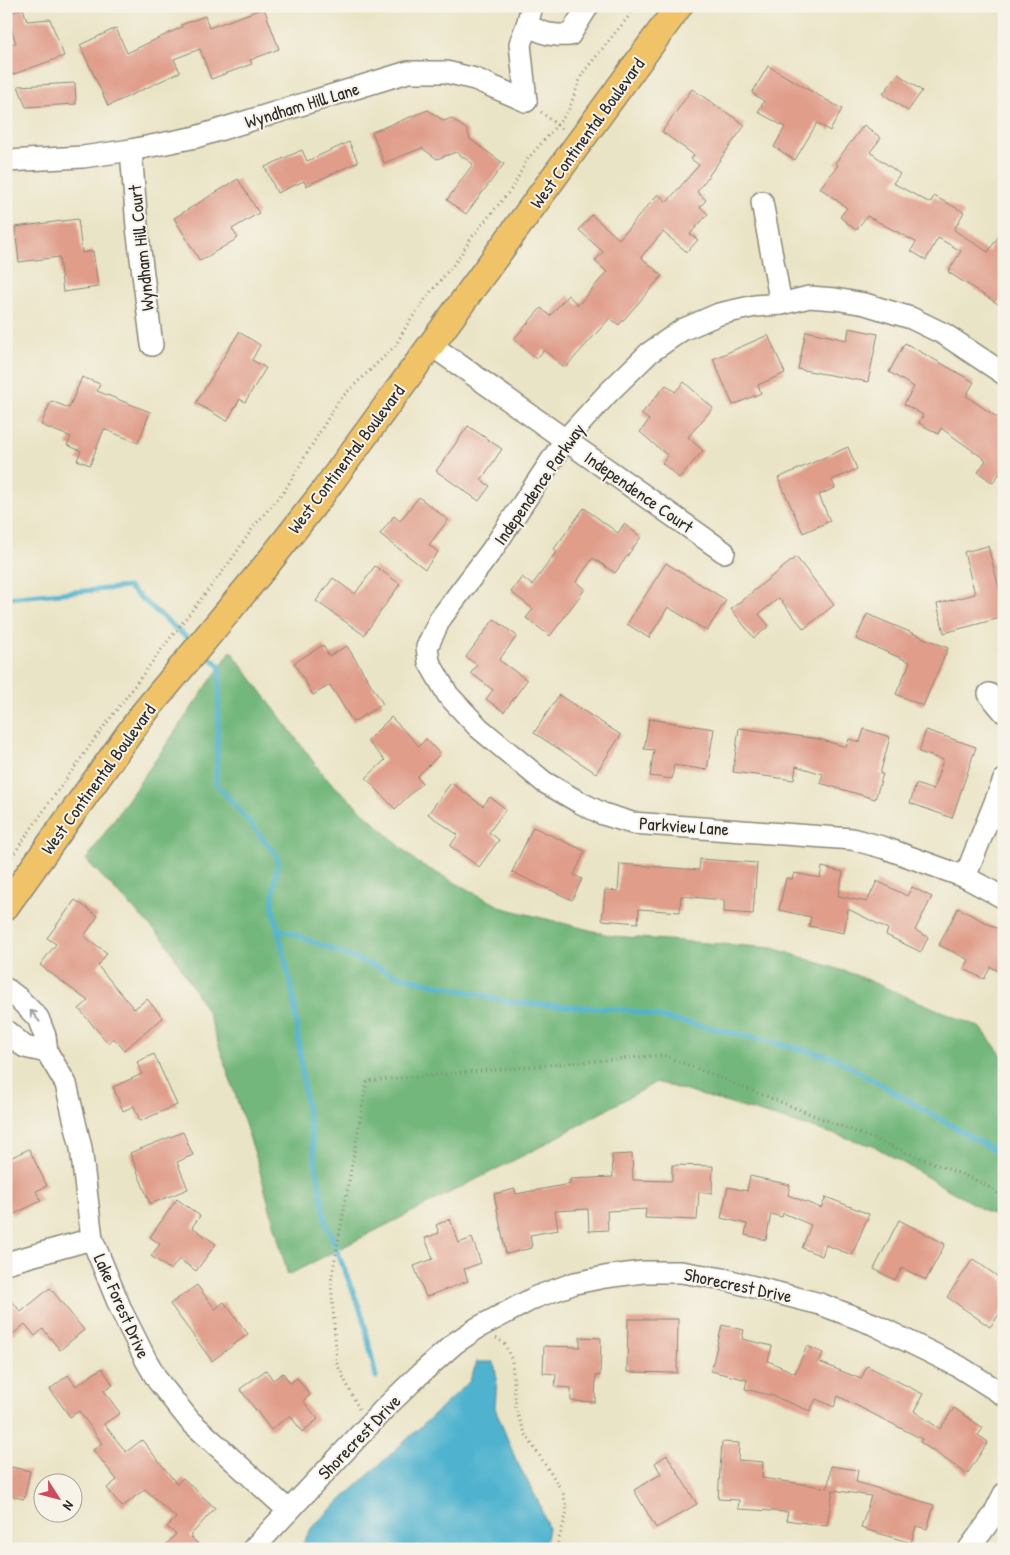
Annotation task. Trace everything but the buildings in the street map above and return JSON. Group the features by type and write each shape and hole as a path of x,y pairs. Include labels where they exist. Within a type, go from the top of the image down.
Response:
{"main road":[{"name":"West Continental Boulevard","path":"6,906 143,714 146,692 226,614 322,494 679,6"}],"street":[{"path":"529,16 542,34 570,35 588,6"},
{"path":"526,101 520,44 529,16"},
{"name":"Wyndham Hill Lane","path":"6,162 83,157 196,137 408,72 446,72 475,79 526,101"},
{"name":"Wyndham Hill Court","path":"131,150 137,227 152,345"},
{"path":"762,202 781,304"},
{"name":"Independence Parkway","path":"427,646 440,619 492,550 565,440 608,393 650,353 682,330 719,314 755,306 781,304 809,297 834,299 865,304 912,318 944,334 1004,374"},
{"name":"Independence Court","path":"431,345 724,552"},
{"name":"Parkview Lane","path":"427,646 429,662 448,695 479,728 544,782 603,814 632,823 852,839 885,848 965,877 1004,898"},
{"path":"989,694 1004,712"},
{"path":"965,877 1004,780"},
{"name":"Lake Forest Drive","path":"6,989 38,1018 45,1036 47,1052 66,1084 81,1148 92,1239 122,1312 146,1360 158,1381 190,1421 289,1510"},
{"path":"6,1030 25,1047 47,1052"},
{"path":"6,1262 92,1239"},
{"name":"Shorecrest Drive","path":"253,1549 368,1426 419,1374 455,1343 479,1327 536,1297 575,1283 643,1272 681,1272 723,1279 820,1304 873,1324 958,1366 1004,1395"},
{"path":"969,1549 993,1516 1004,1494"}],"path":[{"path":"6,865 47,806 146,692 203,597 256,525 285,490 339,400 395,346 429,294 513,187 526,161 568,112 582,74 637,6"},
{"path":"526,101 580,142"},
{"path":"368,1426 337,1364 331,1281 367,1081 663,1055 983,1183 1004,1198"},
{"path":"479,1327 504,1343 512,1360 516,1411 526,1435 563,1492 567,1512 556,1549"}],"green space":[{"path":"231,651 324,776 418,863 503,908 613,936 773,948 853,974 981,1028 1004,1058 1004,1222 874,1146 656,1082 536,1149 288,1275 256,1157 208,1013 166,942 86,860"}],"water":[{"path":"477,1362 494,1362 497,1379 495,1408 516,1460 538,1501 548,1528 544,1549 300,1549 312,1527 469,1382"}],"waterway":[{"path":"6,598 128,587 193,643"},
{"path":"203,652 220,666 216,783 278,857 272,904 293,994 306,1105 326,1223 363,1317 376,1377"},
{"path":"278,928 399,976 514,1003 627,1010 751,1037 835,1058 1004,1156"}]}
